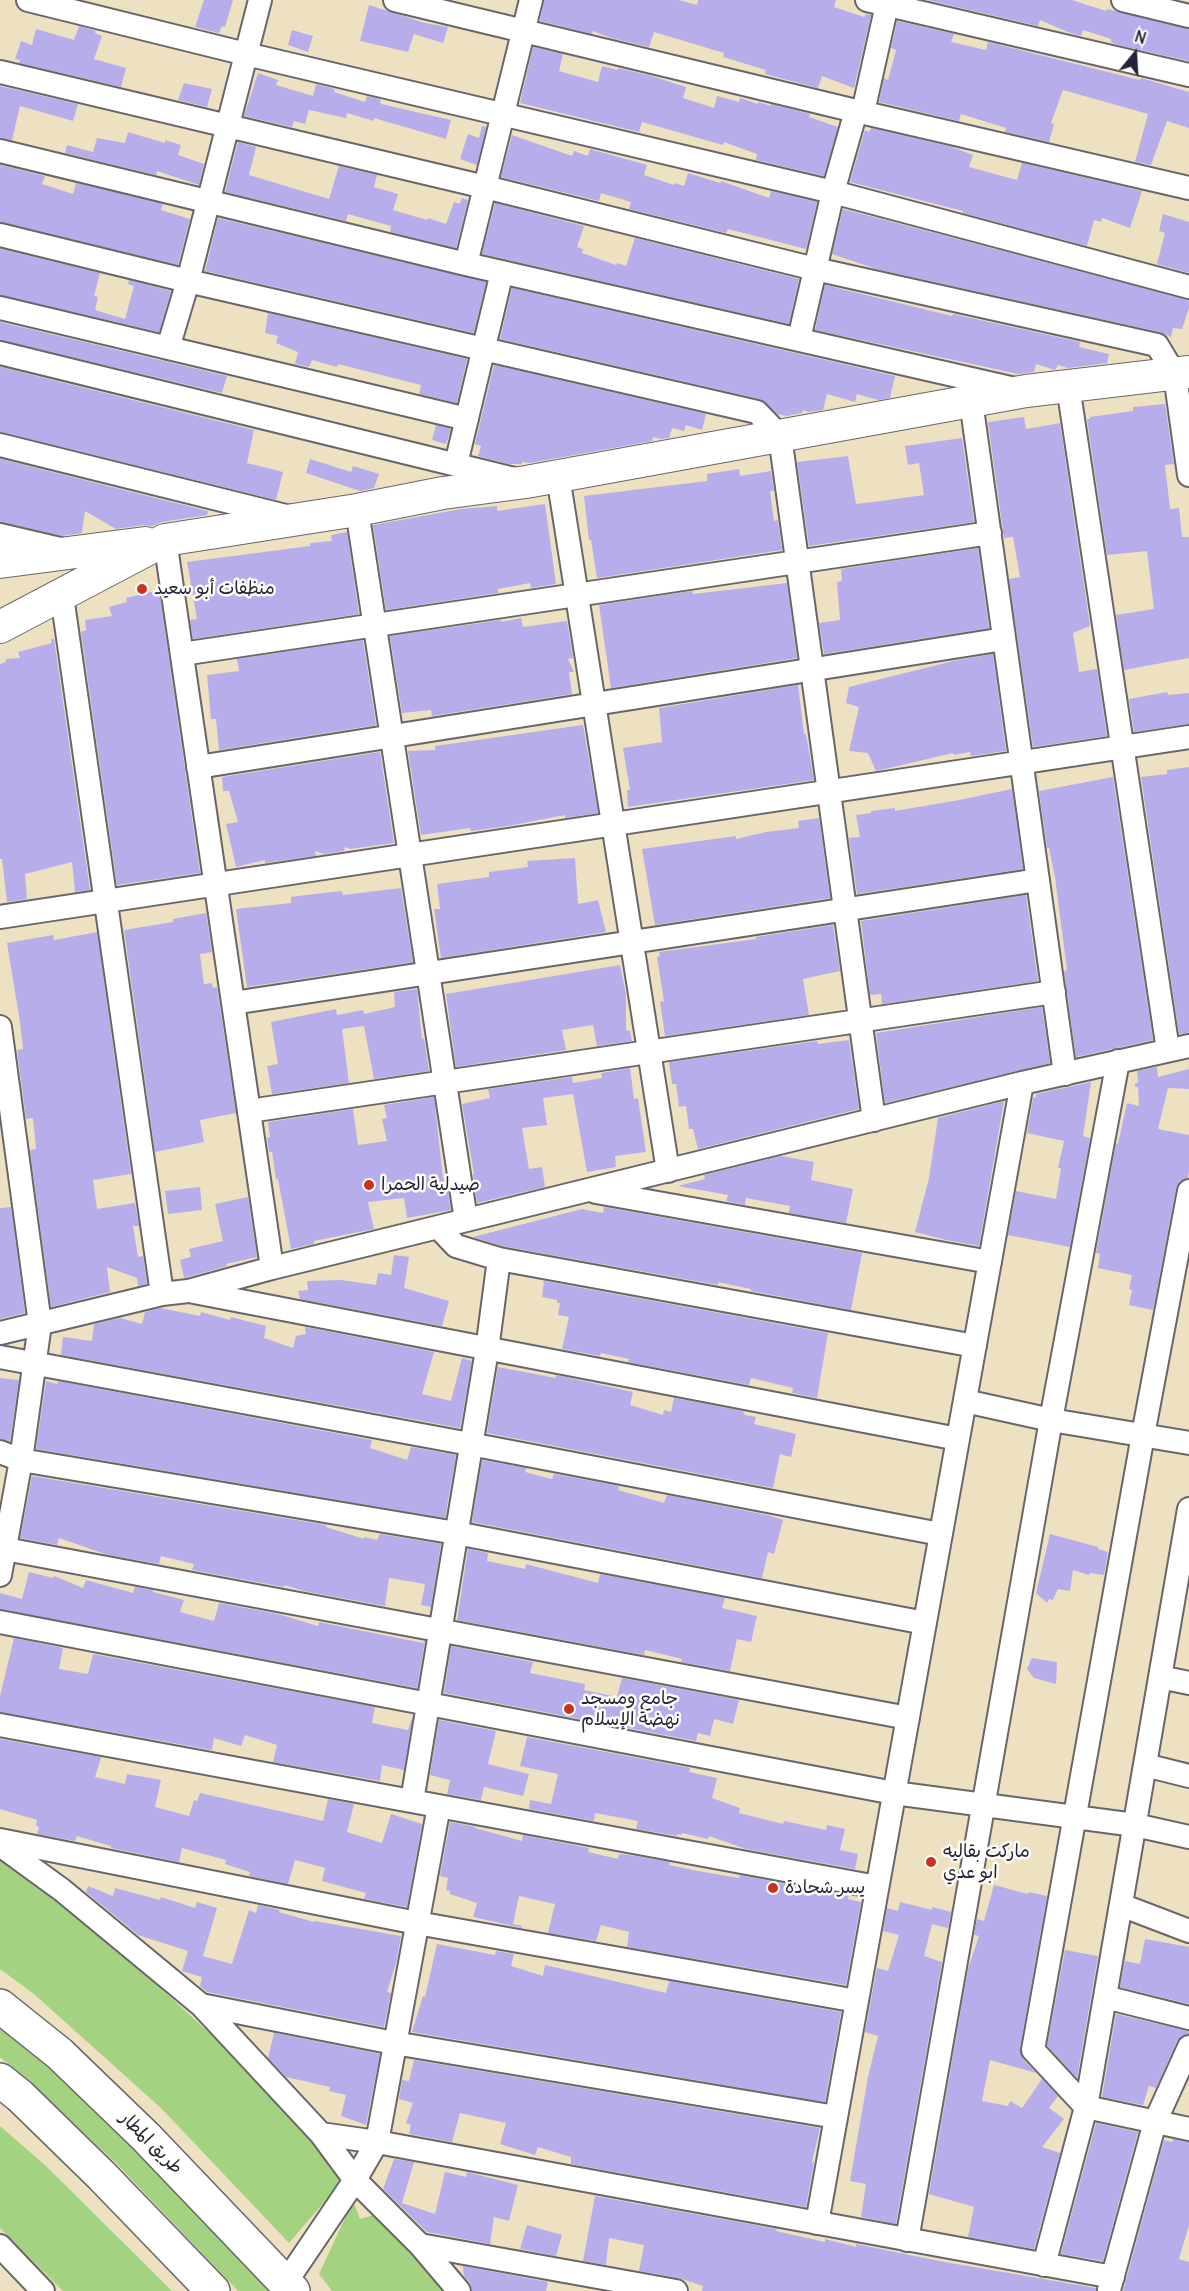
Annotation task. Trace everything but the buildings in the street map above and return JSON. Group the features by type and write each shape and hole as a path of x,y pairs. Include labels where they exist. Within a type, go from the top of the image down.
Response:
{"highway":[{"name":"طريق المطار","path":"0,2006 60,2054 145,2136 290,2287"},
{"path":"0,2080 20,2096 102,2176 213,2291"}],"main road":[{"path":"0,562 165,540 357,510 443,493 526,482 1026,391 1182,374"},
{"path":"0,627 165,540"}],"street":[{"path":"28,0 246,54 833,192 1189,287"},
{"path":"168,348 188,281 260,0"},
{"path":"396,0 859,112 1189,188"},
{"path":"466,264 531,0"},
{"path":"1123,0 1189,16"},
{"path":"799,339 833,192 859,112 881,2 1189,75"},
{"path":"0,72 485,187 815,269 1157,345 1182,374 1189,475"},
{"path":"0,151 466,264 1026,391"},
{"path":"0,235 188,281 757,412 780,436 874,1120"},
{"path":"456,465 502,272"},
{"path":"0,308 467,419"},
{"path":"0,353 526,482"},
{"path":"0,1333 162,1294 188,1291 272,1268 1022,1083 1178,1048 1122,747 1068,387"},
{"path":"971,401 1065,1074"},
{"path":"0,445 298,519"},
{"path":"558,476 668,1171"},
{"path":"357,510 466,1220"},
{"path":"182,654 990,533"},
{"path":"0,535 73,552"},
{"path":"165,540 272,1268"},
{"path":"62,596 162,1294"},
{"path":"198,767 1004,639"},
{"path":"0,917 1189,737"},
{"path":"233,1003 1038,880"},
{"path":"249,1111 1054,992"},
{"path":"0,1027 40,1323 35,1363 10,1456 0,1575"},
{"path":"907,2240 1051,1420 1118,1061"},
{"path":"817,2223 1022,1083"},
{"path":"588,1191 990,1262"},
{"path":"1189,1191 1143,1435 1034,2050 1086,2107 1189,2129"},
{"path":"438,1227 456,1246 499,1259 975,1346"},
{"path":"412,1801 487,1350 499,1259"},
{"path":"188,1291 958,1439"},
{"path":"0,1357 940,1534"},
{"path":"965,1401 1051,1420 1189,1443"},
{"path":"10,1456 456,1533 925,1623"},
{"path":"1044,2265 1086,2107 1160,1677 1184,1574 1189,1509"},
{"path":"2,1549 908,1718"},
{"path":"0,1622 894,1793 1135,1825 1189,1837"},
{"path":"1160,1677 1189,1683"},
{"path":"0,1725 877,1887"},
{"path":"1145,1766 1189,1776"},
{"path":"290,2287 356,2181 377,2142 439,1806"},
{"path":"0,1840 417,1923 857,2001"},
{"path":"0,1845 62,1890 201,2005 321,2134 356,2181 420,2245 459,2291"},
{"path":"1121,1905 1189,1931"},
{"path":"1105,1997 1189,2018"},
{"path":"201,2005 394,2043 836,2117"},
{"path":"321,2134 377,2142 1044,2265 1111,2284 1155,2122 1189,2047"},
{"path":"420,2245 676,2291"},
{"path":"0,2246 43,2291"}],"green space":[{"path":"0,1858 133,1963 262,2081 344,2179 289,2243 162,2109 34,1994 0,1969"},
{"path":"0,2028 49,2066 135,2145 272,2291 238,2291 116,2163 0,2057"},
{"path":"0,2126 46,2166 172,2291 63,2291 0,2228"},
{"path":"353,2201 360,2219 377,2214 445,2291 332,2291 319,2274"}],"place":[{"name":"منظفات أبو سعيد","path":"142,589"},
{"name":"صيدلية الحمرا","path":"369,1185"},
{"name":"جامع ومسجد نهضة الإسلام","path":"569,1709"},
{"name":"ماركت بقاليه ابو عدي","path":"931,1862"},
{"name":"يسر شحادة","path":"773,1888"}]}
